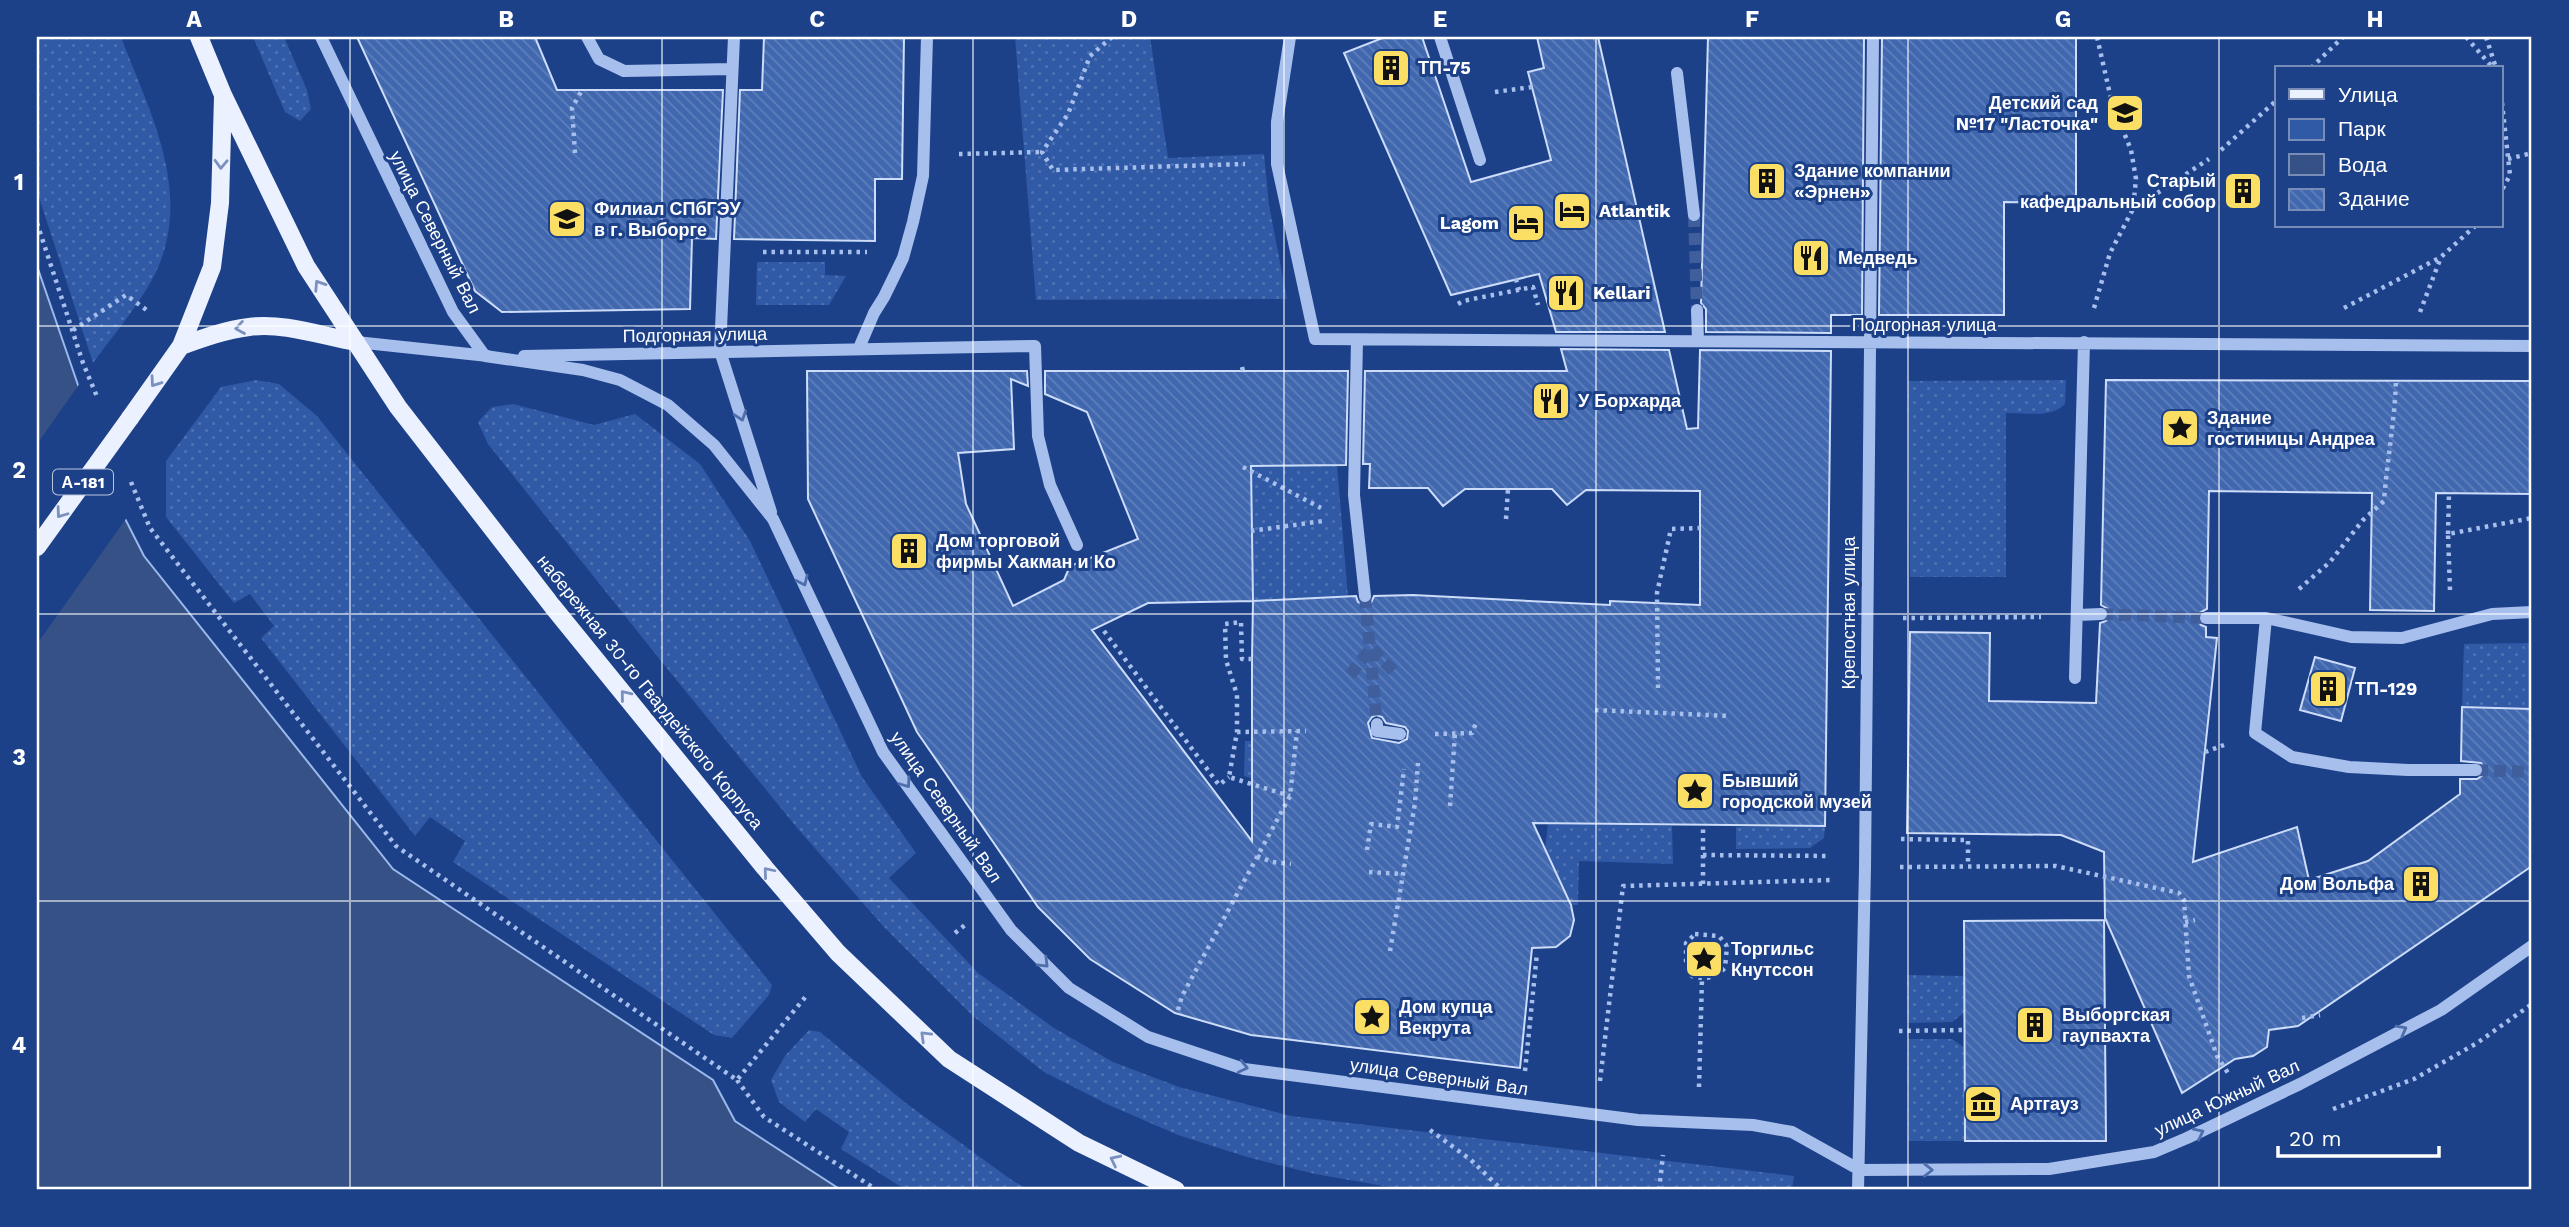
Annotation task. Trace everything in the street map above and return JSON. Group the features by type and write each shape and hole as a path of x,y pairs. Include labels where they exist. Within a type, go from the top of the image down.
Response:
{"main road":[{"name":"набережная 30-го Гвардейского Корпуса","path":"199,37 223,95 306,266 398,407 529,576 765,868 838,953 949,1059 1079,1143 1176,1190"},
{"name":"набережная 30-го Гвардейского Корпуса","path":"181,346 212,267 220,203 223,95"},
{"path":"181,346 220,332 251,326 278,327 356,342"},
{"name":"А-181","path":"37,547 181,346"}],"street":[{"name":"улица Северный Вал","path":"321,37 453,312 485,356 583,370 620,380 668,405 714,445 773,519 883,752 1011,930 1069,988 1148,1037 1244,1069 1638,1120 1753,1125 1792,1132 1860,1170"},
{"path":"587,37 599,59 624,71 733,69"},
{"path":"734,37 720,351 773,519"},
{"path":"859,348 903,258 914,222 923,176 927,37"},
{"path":"1277,164 1277,122 1290,37"},
{"path":"1440,37 1480,160"},
{"name":"Крепостная улица","path":"1858,1190 1872,37"},
{"path":"1677,73 1694,215"},
{"name":"Подгорная улица","path":"1277,164 1315,339 2532,346"},
{"path":"1697,310 1698,341"},
{"path":"1357,340 1354,495 1365,596"},
{"name":"Подгорная улица","path":"356,342 485,356 1035,346 1038,436 1051,485 1077,545"},
{"path":"2075,678 2084,342"},
{"path":"2206,618 2266,618 2351,637 2402,638 2492,614 2532,612"},
{"path":"2078,615 2101,614"},
{"path":"2266,618 2255,733 2292,757 2349,767 2476,770"},
{"path":"1377,724 1377,731 1404,734"},
{"name":"улица Южный Вал","path":"1860,1170 2049,1169 2154,1152 2300,1084 2441,1010 2532,946"}],"path":[{"path":"1042,152 1068,114 1090,55 1112,37"},
{"path":"2084,342 2110,253 2133,209 2136,179 2131,150 2112,103 2097,37"},
{"path":"2313,66 2343,37"},
{"path":"2466,37 2493,66"},
{"path":"2486,37 2494,66"},
{"path":"575,153 572,108 599,59"},
{"path":"1482,93 1532,87"},
{"path":"2221,150 2275,102"},
{"path":"2502,103 2510,175 2502,190"},
{"path":"923,155 1042,152"},
{"path":"1042,152 1053,170 1277,164"},
{"path":"2508,159 2532,153"},
{"path":"2133,209 2209,159"},
{"path":"37,223 72,330 99,401"},
{"path":"2343,309 2441,257 2473,228"},
{"path":"763,252 873,251"},
{"path":"2266,618 2330,562 2363,520 2384,501 2395,420 2396,374 2403,345 2419,314 2441,257"},
{"path":"1516,279 1519,290"},
{"path":"1453,308 1462,301 1533,287 1541,316"},
{"path":"72,330 126,295 148,311"},
{"path":"1243,467 1328,512"},
{"path":"130,477 150,528 396,846 737,1080 764,1116 877,1190"},
{"path":"1506,519 1508,489"},
{"path":"2449,493 2451,625"},
{"path":"2448,534 2532,518"},
{"path":"1251,531 1328,520"},
{"path":"1658,688 1657,593 1671,529 1700,528"},
{"path":"1902,618 1992,619 2078,615"},
{"path":"1104,631 1219,785 1229,778 1237,732 1237,695 1226,660 1225,624 1241,622 1242,659 1252,659"},
{"path":"1595,710 1729,716"},
{"path":"1367,850 1371,824 1397,827 1404,734 1472,733 1476,723"},
{"path":"1178,1012 1182,996 1290,796 1297,731"},
{"path":"1237,732 1306,731"},
{"path":"1450,806 1455,733"},
{"path":"1390,951 1412,820 1420,734"},
{"path":"1229,778 1290,796"},
{"path":"1412,820 1421,822"},
{"path":"1703,827 1703,884"},
{"path":"1900,839 1968,840 1968,867"},
{"path":"1703,855 1830,856"},
{"path":"1257,856 1272,862 1291,864"},
{"path":"1893,867 2056,866 2179,892 2183,901 2189,976 2217,1056 2228,1073"},
{"path":"1369,872 1403,874"},
{"path":"1600,1084 1623,886 1828,881"},
{"path":"2185,922 2195,920"},
{"path":"1695,934 1719,936 1727,946 1725,968 1717,976 1702,979 1692,976 1686,966 1686,943 1695,934"},
{"path":"1525,1075 1537,953"},
{"path":"1699,1087 1702,979"},
{"path":"737,1080 807,995"},
{"path":"2302,1018 2320,1015"},
{"path":"1899,1031 1965,1030"},
{"path":"1424,1125 1471,1160 1502,1190"},
{"path":"1660,1190 1663,1154"}],"green space":[{"path":"37,37 121,37 152,116 167,171 169,226 158,268 132,310 93,363 37,191"},
{"path":"253,37 284,37 307,90 311,109 300,121 285,112"},
{"path":"1015,37 1150,37 1168,158 1264,154 1269,205 1287,299 1036,300"},
{"path":"757,262 825,262 825,275 846,276 829,305 756,305"},
{"path":"256,380 279,384 317,416 772,985 769,995 732,1038 714,1035 453,862 465,841 430,817 415,836 261,638 274,626 250,594 234,603 166,517 166,461 221,387"},
{"path":"2066,380 2065,404 2059,409 2037,414 2006,413 2006,577 1910,577 1908,381"},
{"path":"513,404 594,425 635,414 700,464 750,541 862,777 916,853 889,878 978,973 1054,1028 1113,1062 1179,1087 1291,1116 1794,1176 1792,1190 1407,1190 1315,1174 1247,1157 1178,1135 1111,1106 1044,1072 973,1016 884,927 798,829 488,444 478,422 492,407"},
{"path":"1337,465 1348,597 1253,601 1251,531 1233,467"},
{"path":"2532,643 2532,709 2462,707 2464,644"},
{"path":"1287,740 1282,787 1244,776 1245,741"},
{"path":"1548,823 1672,826 1673,864 1579,861 1578,905 1571,905 1541,884"},
{"path":"1825,826 1824,838 1810,848 1736,849 1736,827"},
{"path":"1907,975 1964,976 1965,1012 1952,1022 1908,1023"},
{"path":"809,1030 820,1032 907,1104 1013,1181 1030,1190 906,1190 841,1149 849,1132 816,1109 805,1122 779,1102 771,1080 785,1056"},
{"path":"1908,1039 1952,1039 1965,1048 1965,1141 1908,1141"}],"water":[{"path":"37,266 113,495 144,556 393,869 713,1080 735,1121 841,1190 37,1190"}],"pier":[{"path":"80,383 117,494 128,516 37,644 37,444"}],"building":[{"name":"Филиал СПбГЭУ в г. Выборге","path":"357,37 535,37 557,90 723,90 716,239 692,238 690,309 502,312 475,291"},
{"path":"764,37 904,37 902,179 875,179 875,241 734,239 740,90 762,90"},
{"path":"1385,37 1422,37 1471,182 1551,160 1528,72 1544,68 1537,37 1598,37 1665,332 1556,332 1539,274 1451,295 1344,53"},
{"name":"Здание компании «Эрнен»","path":"1708,37 1864,37 1862,315 1831,315 1831,333 1706,332 1706,309 1701,303"},
{"path":"1882,37 2076,37 2076,203 2004,202 2004,315 1879,315"},
{"path":"1561,349 1669,350 1687,429 1698,428 1700,350 1831,351 1825,826 1533,823 1571,905 1574,920 1570,936 1556,947 1532,948 1520,1068 1251,1035 1175,1013 1090,959 1038,907 917,732 808,499 807,371 1027,371 1028,386 1011,379 1014,449 958,453 966,504 1013,606 1064,580 1070,566 1138,539 1087,412 1045,394 1045,371 1348,371 1346,465 1251,466 1253,601 1356,596 1358,602 1365,605 1371,603 1374,596 1413,595 1610,605 1610,601 1700,605 1700,491 1586,490 1567,505 1552,489 1465,489 1443,506 1428,488 1369,488 1370,464 1363,464 1365,371 1567,371","holes":["1253,601 1252,841 1092,630 1148,603","1376,715 1382,717 1386,723 1405,727 1408,731 1407,739 1399,743 1372,738 1368,723"]},
{"path":"2106,380 2532,381 2532,494 2436,493 2434,611 2370,610 2372,493 2209,491 2207,609 2199,613 2197,619 2206,627 2206,637 2217,638 2193,862 2297,827 2309,880 2368,861 2460,794 2460,779 2477,779 2483,775 2485,769 2481,763 2461,761 2462,707 2532,709 2532,866 2298,1026 2269,1030 2267,1047 2253,1056 2235,1059 2182,1093 2105,918 2104,852 2061,835 1907,833 1910,632 1990,633 1989,701 2096,703 2100,623 2106,621 2110,614 2108,609 2101,605"},
{"name":"ТП-129","path":"2315,657 2355,668 2341,721 2300,710"},
{"name":"Выборгская гаупвахта","path":"2104,920 2106,1141 1965,1141 1964,921"}],"tunnel":[{"path":"1694,215 1697,310"},
{"path":"1365,596 1377,724"},
{"path":"2101,614 2206,618"},
{"path":"1350,675 1371,648 1395,673"},
{"path":"2476,770 2532,772"}],"place":[{"name":"ТП-75","path":"1391,68"},
{"name":"Детский сад №17 \"Ласточка\"","path":"2125,113"},
{"name":"Здание компании «Эрнен»","path":"1767,181"},
{"name":"Старый кафедральный собор","path":"2243,191"},
{"name":"Atlantik","path":"1572,211"},
{"name":"Филиал СПбГЭУ в г. Выборге","path":"567,219"},
{"name":"Lagom","path":"1526,223"},
{"name":"Медведь","path":"1811,258"},
{"name":"Kellari","path":"1566,293"},
{"name":"У Борхарда","path":"1551,401"},
{"name":"Здание гостиницы Андреа","path":"2180,428"},
{"name":"Дом торговой фирмы Хакман и Ко","path":"909,551"},
{"name":"ТП-129","path":"2328,689"},
{"name":"Бывший городской музей","path":"1695,791"},
{"name":"Дом Вольфа","path":"2421,884"},
{"name":"Торгильс Кнутссон","path":"1704,959"},
{"name":"Дом купца Векрута","path":"1372,1017"},
{"name":"Выборгская гаупвахта","path":"2035,1025"},
{"name":"Артгауз","path":"1983,1104"}]}
